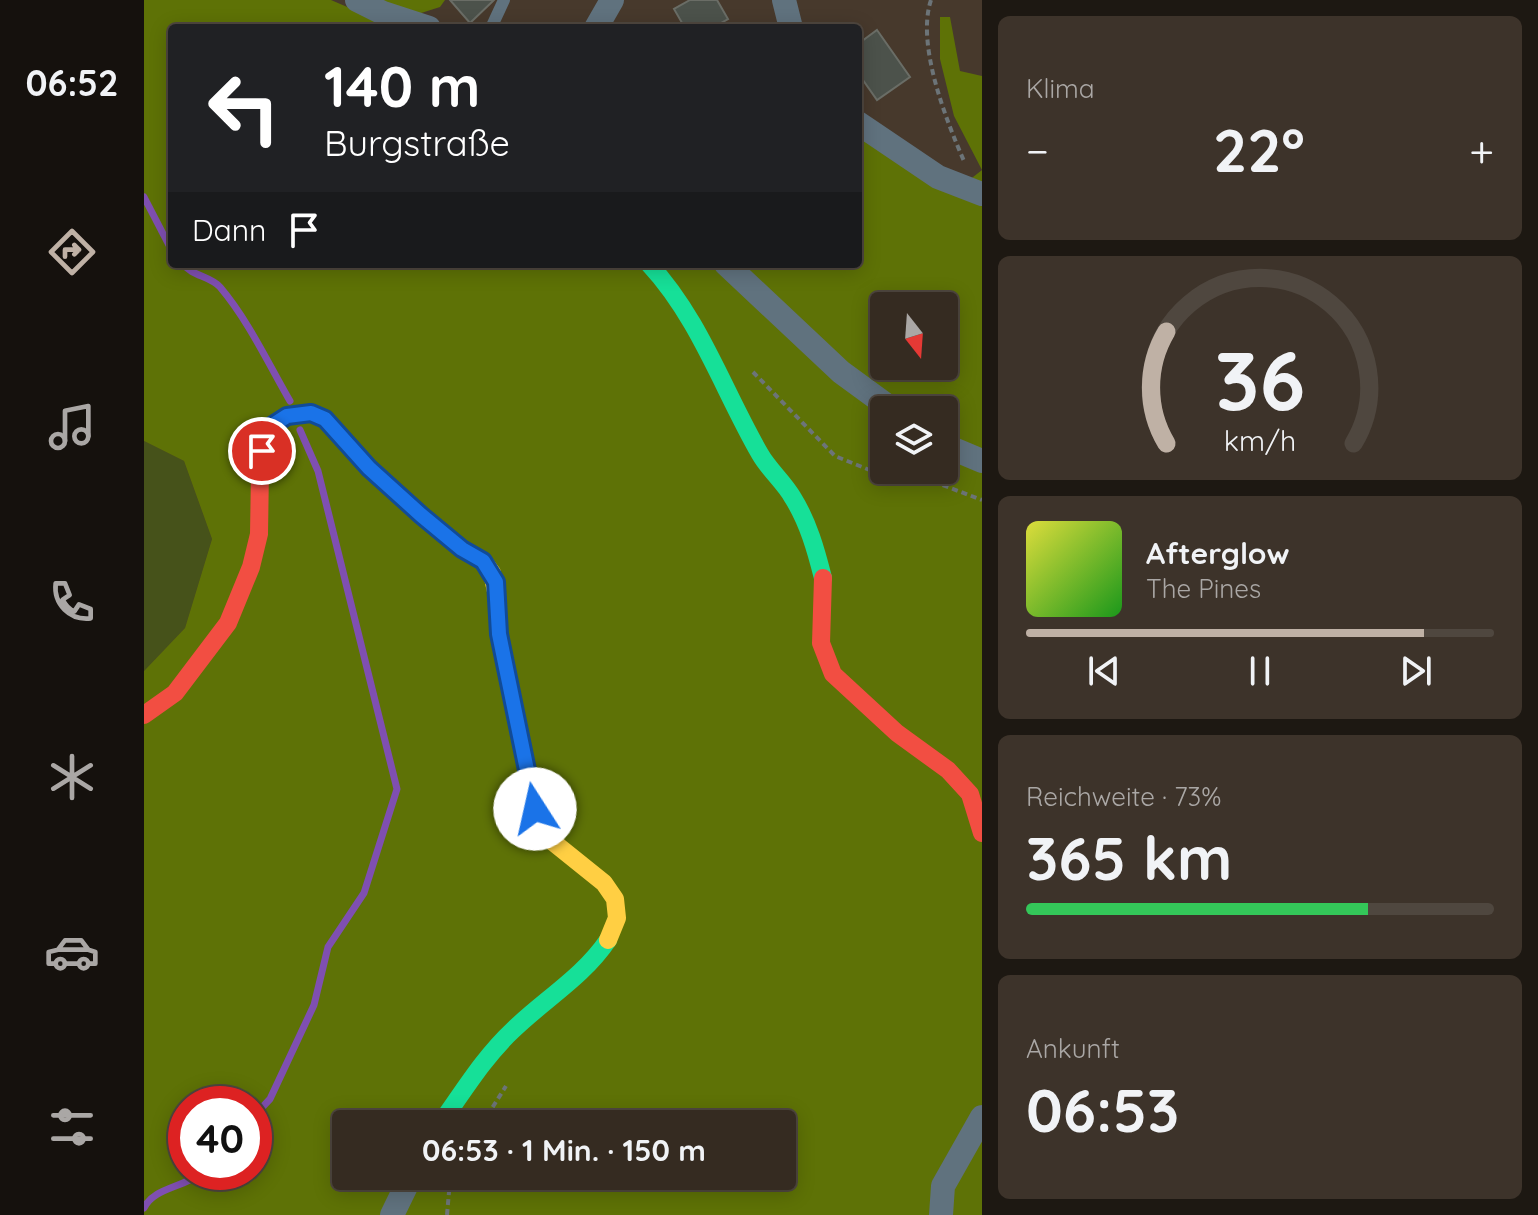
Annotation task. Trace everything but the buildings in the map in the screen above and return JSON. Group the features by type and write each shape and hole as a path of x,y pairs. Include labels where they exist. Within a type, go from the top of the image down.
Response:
{"street":[{"path":"357,0 417,24"},
{"path":"598,24 612,0"},
{"path":"784,0 790,24"},
{"path":"862,126 938,177 980,193"},
{"path":"653,268 695,325 761,456 793,497 813,539 824,583 821,643 833,674 897,733 948,770 970,794 982,833"},
{"path":"730,268 841,372 874,396"},
{"path":"144,715 175,693 228,623 251,567 259,534 260,471 266,439 273,425 287,416 311,413 325,419 369,468 421,515 462,549 483,561 496,582 499,634 535,809 543,829 558,847 608,886 619,916 612,936 598,955 510,1032 451,1110"},
{"path":"958,451 982,461"},
{"path":"941,1215 943,1186 982,1117"},
{"path":"392,1215 404,1190"}],"lane":[{"path":"493,24 504,0"}],"path":[{"path":"931,0 926,30 935,80 953,137 980,193"},
{"path":"746,366 835,456 877,473 924,478 982,500"},
{"path":"447,1215 450,1190"}],"green space":[{"path":"144,0 331,0 387,24 168,24 168,268 862,268 862,133 954,192 982,170 982,1215 144,1215 144,671 185,628 212,539 184,461 144,441"},
{"path":"379,0 445,0 440,7 418,14"},
{"path":"940,17 950,17 960,71 982,76 982,170 954,116 940,59"},
{"path":"144,441 184,461 212,539 185,628 144,671"}],"waterway":[{"path":"144,197 168,243"},
{"path":"188,268 220,287 249,328 290,401"},
{"path":"272,1095 314,1005 328,947 364,893 397,789 318,471 300,430"},
{"path":"144,1208 155,1196 168,1189"}],"traffic: fast":[{"path":"652,268 683,308 760,454 798,507 811,536 823,578"},
{"path":"450,1110 502,1040 575,977 608,940"}],"traffic: slow":[{"path":"351,448 421,515 462,549 483,561 492,573 499,634 535,809 553,842 604,883 615,899 617,918 608,940"}],"traffic: jam":[{"path":"144,715 175,693 228,623 251,567 259,534 260,471 266,439 273,425 287,416 311,413 325,419 351,448"},
{"path":"823,578 821,643 833,674 897,733 948,770 970,794 982,833"}],"route":[{"path":"262,451 273,425 287,416 300,412 325,419 369,468 421,515 462,549 483,561 496,582 499,634 535,809"}]}
